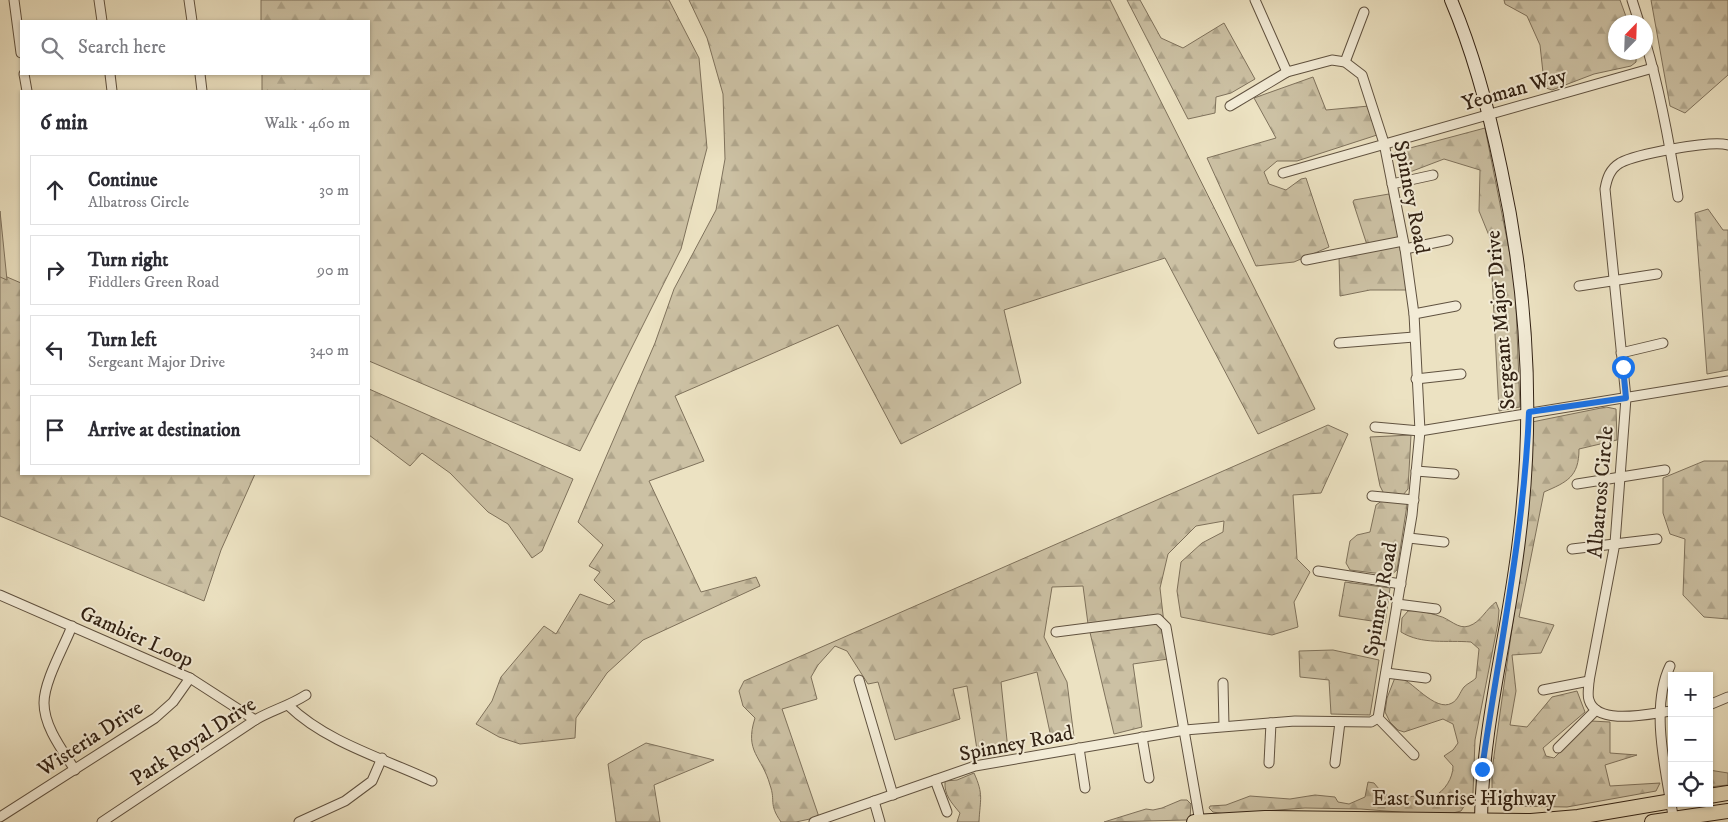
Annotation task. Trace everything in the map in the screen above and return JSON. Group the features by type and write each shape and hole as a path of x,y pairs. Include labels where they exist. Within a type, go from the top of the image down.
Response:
{"main road":[{"path":"1713,795 1728,793"},
{"name":"East Sunrise Highway","path":"1198,822 1265,818 1530,821 1578,817 1668,802"},
{"path":"1652,822 1728,810"}],"street":[{"path":"14,0 20,45"},
{"path":"99,0 102,20"},
{"path":"189,0 192,20"},
{"path":"1255,0 1287,72"},
{"name":"Sergeant Major Drive","path":"1451,0 1462,25 1490,114 1514,228 1526,326 1529,412 1527,462 1519,542 1485,750 1481,820"},
{"path":"1632,0 1637,15"},
{"path":"1230,106 1287,72 1332,60 1345,62 1364,12"},
{"path":"1651,60 1670,149 1678,197"},
{"name":"Spinney Road","path":"814,822 975,766 1185,730 1270,723 1370,722 1378,718 1414,500 1420,431 1414,314 1404,245 1384,143 1362,75 1345,62"},
{"name":"Yeoman Way","path":"1283,173 1653,68"},
{"path":"24,75 27,90"},
{"path":"110,75 112,90"},
{"path":"200,75 202,90"},
{"name":"Albatross Circle","path":"1596,710 1589,701 1589,681 1615,543 1622,478 1626,398 1605,189 1608,174 1619,164 1635,157 1670,149 1728,145"},
{"path":"1392,184 1433,175"},
{"path":"1306,260 1448,240"},
{"path":"1579,286 1658,274"},
{"path":"1414,314 1456,306"},
{"path":"1339,343 1414,337"},
{"path":"1621,353 1663,343"},
{"path":"1416,379 1461,374"},
{"path":"1375,427 1420,431 1529,412 1728,382"},
{"path":"1577,484 1665,470"},
{"path":"1416,471 1454,474"},
{"path":"1372,496 1414,500"},
{"path":"1408,538 1444,542"},
{"path":"1572,549 1657,539"},
{"path":"1318,572 1401,584"},
{"name":"Gambier Loop","path":"0,595 190,678 255,720"},
{"path":"1397,604 1436,609"},
{"path":"1056,632 1158,619 1166,627 1185,730 1198,822"},
{"path":"72,626 49,683 44,704 50,728 75,770"},
{"path":"1668,776 1658,712 1664,676 1670,666"},
{"path":"1386,673 1426,678"},
{"name":"Wisteria Drive","path":"0,817 155,718 173,702 190,678"},
{"path":"859,680 893,794"},
{"path":"1544,690 1589,681"},
{"path":"1223,682 1224,726"},
{"name":"Park Royal Drive","path":"102,822 255,720 270,711 289,706 306,695"},
{"path":"1713,703 1728,697"},
{"path":"289,706 304,721 324,733 432,781"},
{"path":"1558,748 1596,710 1615,718 1668,711"},
{"path":"1378,718 1414,755"},
{"path":"1335,763 1340,722"},
{"path":"1269,763 1270,723"},
{"path":"1142,737 1149,778"},
{"path":"1079,748 1085,788"},
{"path":"299,822 345,801 372,780 382,758"},
{"path":"935,780 947,812"},
{"path":"874,801 880,822"},
{"path":"1673,807 1674,820"}],"green space":[{"path":"261,0 669,0 699,58 707,148 681,249 580,451 370,361 370,90 262,90 262,75 370,75 370,20 261,20"},
{"path":"689,0 1110,0 1315,409 1258,434 1165,258 1004,310 1021,383 901,444 838,325 675,396 704,461 649,481 701,592 756,577 760,586 643,640 607,673 576,718 575,738 520,744 499,737 476,724 492,701 501,677 544,626 556,634 580,594 609,605 615,601 594,580 600,572 589,566 603,545 578,522 655,343 674,289 716,210 725,159 723,94 707,38"},
{"path":"1127,0 1140,0 1161,38 1183,48 1224,23 1255,79 1231,93 1216,97 1215,113 1188,119"},
{"path":"1504,0 1620,0 1625,15 1608,15 1608,60 1636,60 1636,62 1631,66 1594,74 1552,90 1546,88 1540,45 1527,16 1505,4"},
{"path":"1651,0 1728,0 1728,75 1685,113 1670,106"},
{"path":"1313,77 1326,110 1369,106 1377,135 1297,161 1277,161 1264,172 1269,184 1286,190 1301,179 1306,178 1329,247 1294,262 1256,266 1207,158 1276,138 1254,98"},
{"path":"1485,128 1515,280 1520,407 1499,411 1490,238 1479,211 1480,170 1444,159 1402,175 1395,152"},
{"path":"1389,194 1404,257 1406,290 1370,290 1340,296 1339,256 1369,251 1353,202 1354,200"},
{"path":"1708,209 1723,230 1728,230 1728,370 1707,374 1695,213"},
{"path":"0,211 7,280 0,277"},
{"path":"0,274 20,283 20,475 255,475 221,550 204,601 0,516"},
{"path":"370,389 573,479 542,551 532,558 508,524 488,512 450,473 422,453 410,466 370,436"},
{"path":"1606,407 1616,409 1617,440 1579,449 1577,466 1570,477 1544,492 1519,617 1554,625 1541,653 1512,655 1516,691 1510,725 1527,727 1552,697 1577,691 1585,712 1543,748 1546,756 1554,758 1591,721 1610,722 1610,753 1637,755 1605,765 1610,786 1660,783 1656,791 1567,807 1506,806 1492,791 1492,770 1514,614 1532,422"},
{"path":"1328,425 1348,434 1321,493 1293,495 1297,559 1310,572 1294,602 1298,627 1272,635 1181,617 1177,591 1181,562 1202,543 1223,532 1224,521 1196,526 1168,554 1160,588 1168,659 1133,664 1142,727 1114,734 1088,624 1083,586 1052,587 1044,637 1067,682 1074,737 1052,742 1037,672 1001,682 1008,750 978,756 967,686 953,689 960,719 895,740 878,682 868,684 847,651 835,646 818,665 811,677 817,699 782,709 819,817 796,822 781,822 773,806 772,791 767,775 753,746 752,729 755,718 743,706 739,691 744,681"},
{"path":"1411,435 1408,489 1403,495 1384,494 1380,486 1370,437"},
{"path":"1704,461 1728,461 1728,619 1704,617 1683,595 1685,539 1670,534 1663,513 1663,478"},
{"path":"1383,500 1404,502 1407,505 1397,570 1391,575 1350,570 1346,563 1350,541 1357,535 1370,532 1376,505"},
{"path":"1345,582 1390,588 1385,623 1339,616"},
{"path":"1496,602 1499,610 1498,623 1475,740 1473,793 1461,811 1423,814 1361,809 1305,808 1225,814 1213,812 1209,808 1210,806 1226,805 1250,796 1290,799 1315,795 1335,797 1338,802 1349,804 1365,797 1368,782 1374,783 1389,796 1396,798 1433,797 1448,784 1452,775 1453,766 1444,756 1453,750 1458,743 1453,724 1443,719 1404,732 1398,730 1390,722 1385,712 1387,698 1396,675 1431,700 1445,705 1454,702 1464,687 1476,678 1479,649 1471,642 1435,641 1409,636 1401,632 1402,618 1408,611 1420,611 1443,617 1465,627 1477,622"},
{"path":"1333,650 1379,660 1370,715 1331,714 1329,680 1300,677 1299,651"},
{"path":"646,743 714,760 654,785 660,822 616,822 608,764"},
{"path":"1713,771 1728,773 1728,785 1713,787"},
{"path":"974,773 980,792 979,822 957,822 960,813 947,794 945,781 957,780"},
{"path":"1181,800 1187,800 1191,804 1190,818 1187,820 1104,822 1146,809 1162,808"}],"route":[{"path":"1482,769 1495,676 1519,542 1527,462 1529,412 1626,398 1623,367"}]}
